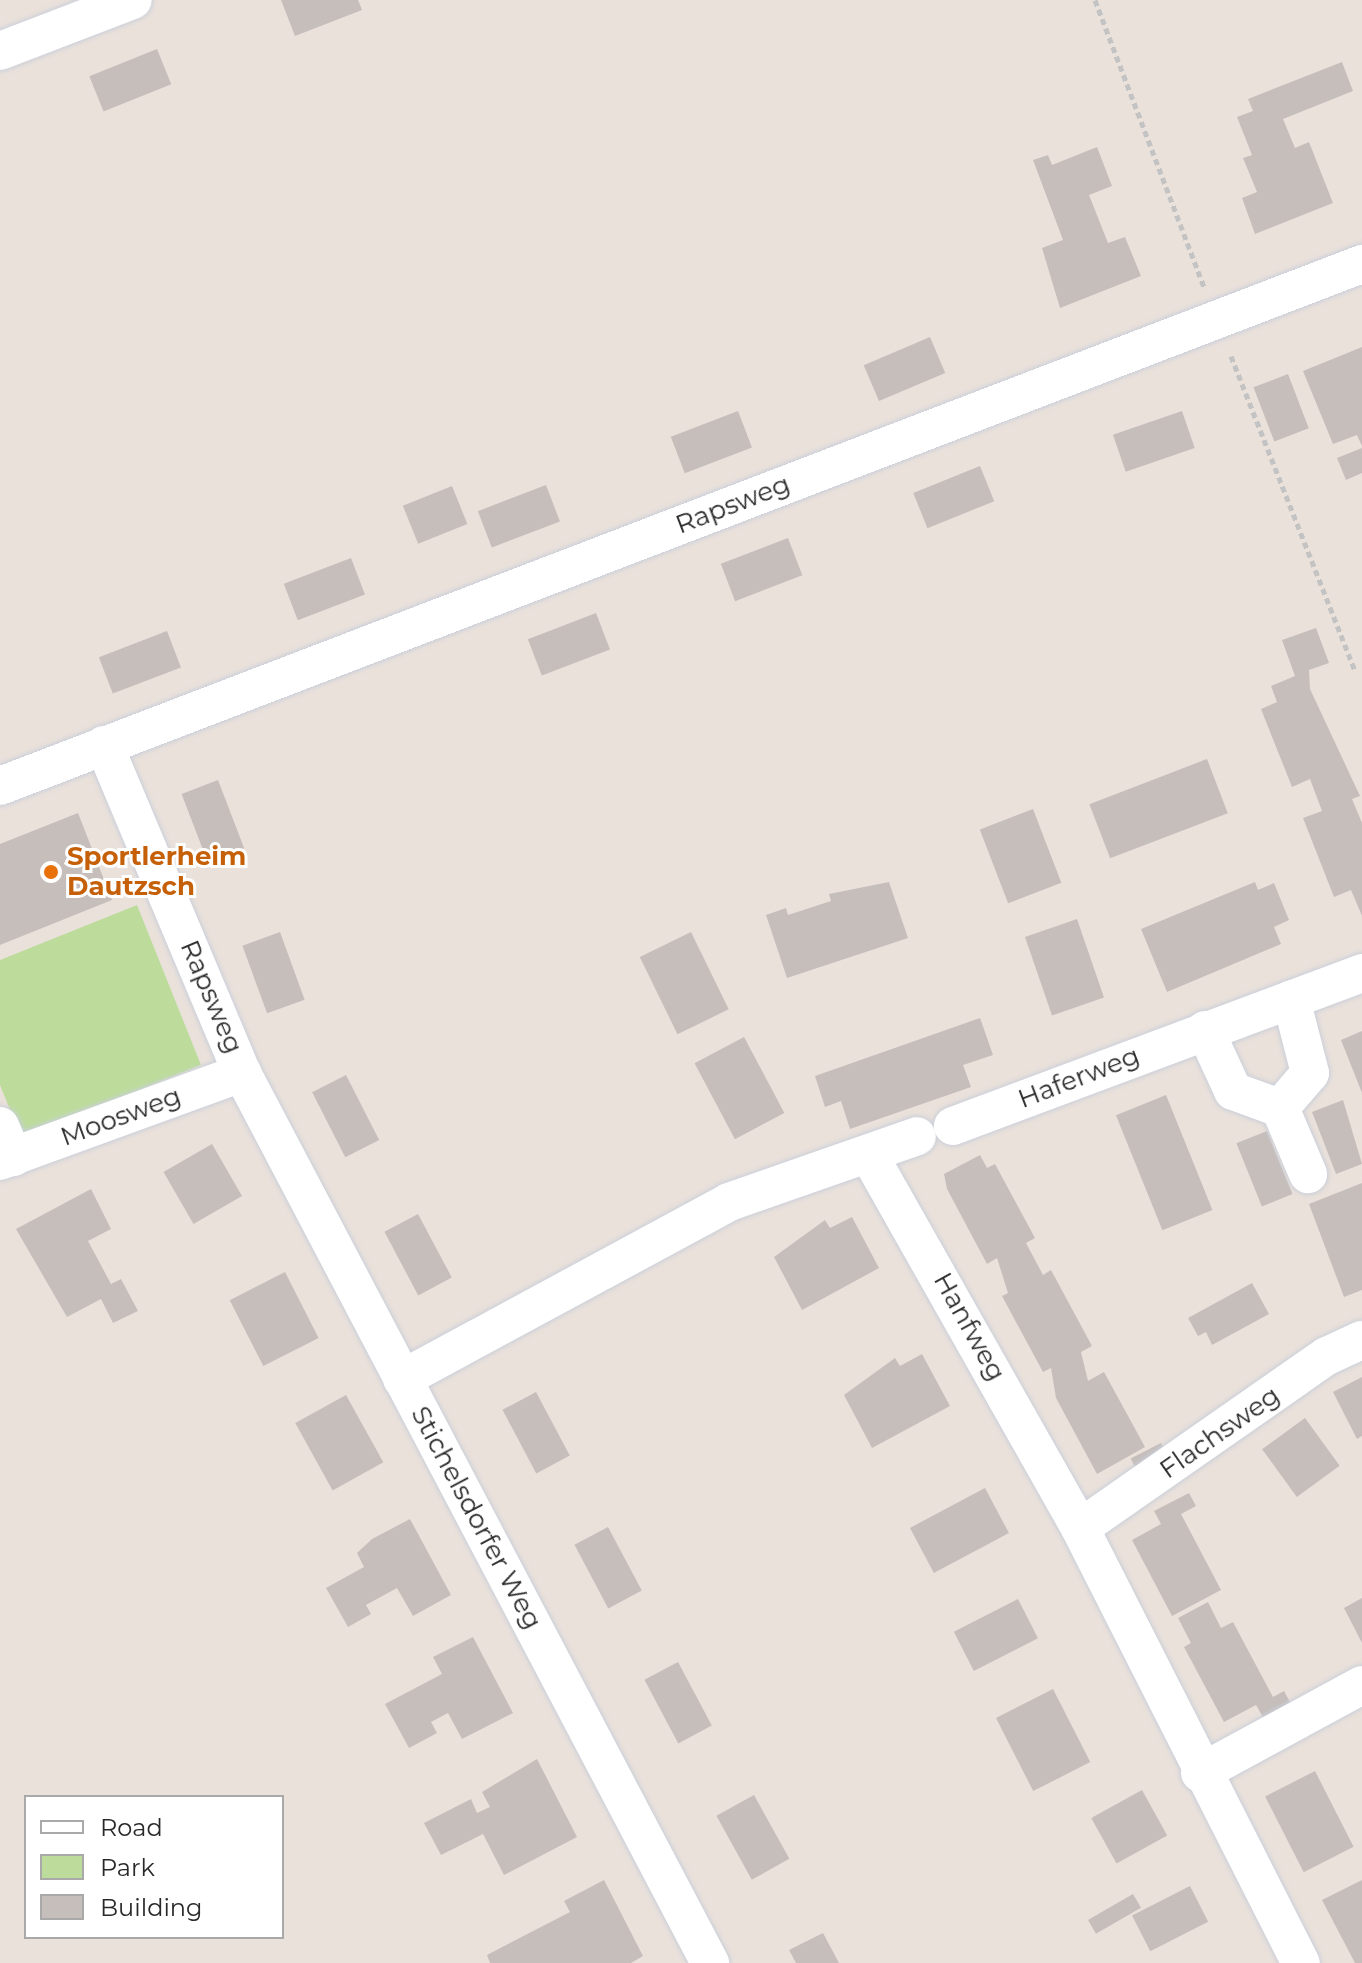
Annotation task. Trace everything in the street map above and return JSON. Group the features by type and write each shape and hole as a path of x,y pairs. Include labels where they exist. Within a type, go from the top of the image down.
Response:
{"street":[{"path":"0,51 133,0"},
{"name":"Rapsweg","path":"0,786 1362,264"},
{"name":"Rapsweg","path":"104,745 242,1073"},
{"name":"Haferweg","path":"953,1126 1362,973"},
{"path":"1280,1108 1310,1073 1291,999"},
{"path":"1205,1030 1233,1091 1280,1108 1308,1174"},
{"name":"Moosweg","path":"4,1148 242,1073"},
{"name":"Stichelsdorfer Weg","path":"242,1073 710,1963"},
{"path":"402,1379 729,1202 917,1136"},
{"name":"Hanfweg","path":"869,1155 1080,1528 1200,1773 1301,1963"},
{"name":"Flachsweg","path":"1080,1528 1327,1356 1362,1340"},
{"path":"1200,1773 1362,1685"}],"green space":[{"path":"137,905 201,1065 21,1137 0,1085 0,960"}],"building":[{"path":"281,0 358,0 362,10 295,36"},
{"path":"157,49 171,84 104,112 89,76"},
{"path":"1342,62 1353,91 1283,119 1295,148 1309,142 1333,203 1255,234 1242,198 1257,192 1243,158 1252,155 1237,117 1253,111 1248,99"},
{"path":"1097,147 1112,186 1089,195 1108,243 1125,237 1141,276 1060,308 1042,248 1063,240 1033,160 1048,155 1052,165"},
{"path":"930,337 945,373 879,401 864,365"},
{"path":"1362,347 1362,446 1357,435 1333,444 1303,371"},
{"path":"1288,374 1309,428 1274,441 1253,387"},
{"path":"738,411 752,447 685,473 671,437"},
{"path":"1182,411 1195,448 1126,472 1113,435"},
{"path":"1362,448 1362,473 1346,480 1337,458"},
{"path":"980,466 994,501 927,528 913,493"},
{"path":"546,485 560,521 492,548 478,511"},
{"path":"452,486 467,524 418,544 403,506"},
{"path":"788,538 802,575 735,601 721,564"},
{"path":"351,558 365,594 298,620 284,584"},
{"path":"596,613 610,649 542,676 528,639"},
{"path":"1316,628 1329,663 1309,670 1310,689 1360,796 1352,799 1362,823 1362,916 1351,890 1334,897 1303,818 1322,811 1310,779 1292,787 1261,709 1277,702 1271,686 1295,676 1282,640"},
{"path":"167,631 181,667 113,694 99,657"},
{"path":"1207,759 1228,813 1110,858 1089,804"},
{"path":"218,780 244,848 208,862 182,794"},
{"path":"1033,809 1061,883 1008,903 980,829"},
{"name":"Sportlerheim Dautzsch","path":"78,813 112,900 0,945 0,844"},
{"path":"889,882 908,938 787,978 766,915 786,908 788,915 831,901 829,894"},
{"path":"1255,882 1258,890 1274,883 1289,920 1274,927 1281,944 1167,992 1141,929"},
{"path":"1077,919 1104,997 1052,1015 1025,937"},
{"path":"280,932 305,1000 267,1013 242,946"},
{"path":"691,932 729,1009 677,1034 640,957"},
{"path":"980,1018 993,1055 963,1065 971,1087 850,1129 841,1101 825,1107 815,1076"},
{"path":"1362,1031 1362,1093 1341,1040"},
{"path":"744,1037 784,1113 735,1139 695,1063"},
{"path":"346,1075 379,1140 345,1157 312,1092"},
{"path":"1166,1095 1212,1210 1162,1230 1116,1115"},
{"path":"1343,1100 1362,1164 1336,1174 1312,1112"},
{"path":"1267,1131 1292,1194 1262,1206 1236,1143"},
{"path":"212,1144 242,1196 194,1224 164,1172"},
{"path":"980,1155 987,1168 995,1164 1035,1238 1026,1243 1043,1275 1051,1270 1092,1346 1081,1352 1088,1381 1104,1372 1145,1447 1097,1474 1056,1398 1051,1368 1043,1372 1002,1296 1008,1293 997,1258 987,1264 947,1189 944,1174"},
{"path":"1362,1183 1362,1290 1344,1297 1309,1204"},
{"path":"91,1189 111,1229 88,1241 111,1284 121,1279 138,1311 113,1323 101,1299 67,1317 16,1229"},
{"path":"418,1214 452,1278 418,1295 384,1232"},
{"path":"852,1217 879,1268 802,1310 774,1257 825,1220 830,1228"},
{"path":"285,1272 319,1338 263,1366 230,1300"},
{"path":"1252,1283 1269,1314 1212,1345 1206,1332 1198,1336 1188,1318"},
{"path":"922,1354 950,1406 872,1448 844,1395 895,1358 900,1366"},
{"path":"1362,1377 1362,1436 1357,1439 1333,1392"},
{"path":"536,1392 570,1456 536,1473 502,1410"},
{"path":"346,1395 383,1462 333,1490 295,1423"},
{"path":"1305,1418 1340,1466 1297,1497 1262,1449"},
{"path":"1161,1443 1167,1455 1137,1470 1131,1458"},
{"path":"985,1488 1009,1533 934,1573 910,1528"},
{"path":"1189,1493 1196,1506 1181,1514 1221,1590 1172,1616 1132,1540 1161,1524 1154,1511"},
{"path":"410,1519 451,1595 413,1616 397,1588 366,1605 371,1614 348,1627 326,1588 364,1567 357,1553 372,1539"},
{"path":"608,1527 642,1591 608,1608 574,1545"},
{"path":"1362,1598 1362,1643 1344,1608"},
{"path":"1018,1599 1038,1638 974,1671 954,1632"},
{"path":"1208,1602 1221,1628 1233,1622 1273,1697 1284,1691 1291,1704 1264,1719 1256,1705 1224,1722 1184,1647 1191,1643 1178,1618"},
{"path":"473,1637 513,1713 462,1739 448,1713 431,1722 437,1733 409,1748 385,1704 442,1674 433,1657"},
{"path":"678,1662 712,1726 678,1743 644,1680"},
{"path":"1053,1689 1090,1762 1033,1791 996,1718"},
{"path":"537,1759 577,1837 504,1875 483,1834 441,1855 424,1823 471,1799 477,1813 490,1807 482,1792"},
{"path":"1315,1771 1354,1847 1304,1872 1265,1796"},
{"path":"1142,1790 1167,1835 1116,1864 1091,1818"},
{"path":"754,1795 789,1859 752,1880 716,1816"},
{"path":"604,1880 643,1956 631,1963 490,1963 487,1955 570,1912 564,1901"},
{"path":"1362,1880 1362,1963 1355,1963 1322,1900"},
{"path":"1190,1886 1208,1922 1150,1951 1132,1916"},
{"path":"1133,1894 1141,1908 1096,1934 1088,1920"},
{"path":"823,1933 839,1963 796,1963 789,1950"}],"place":[{"name":"Sportlerheim Dautzsch","path":"51,872"}]}
